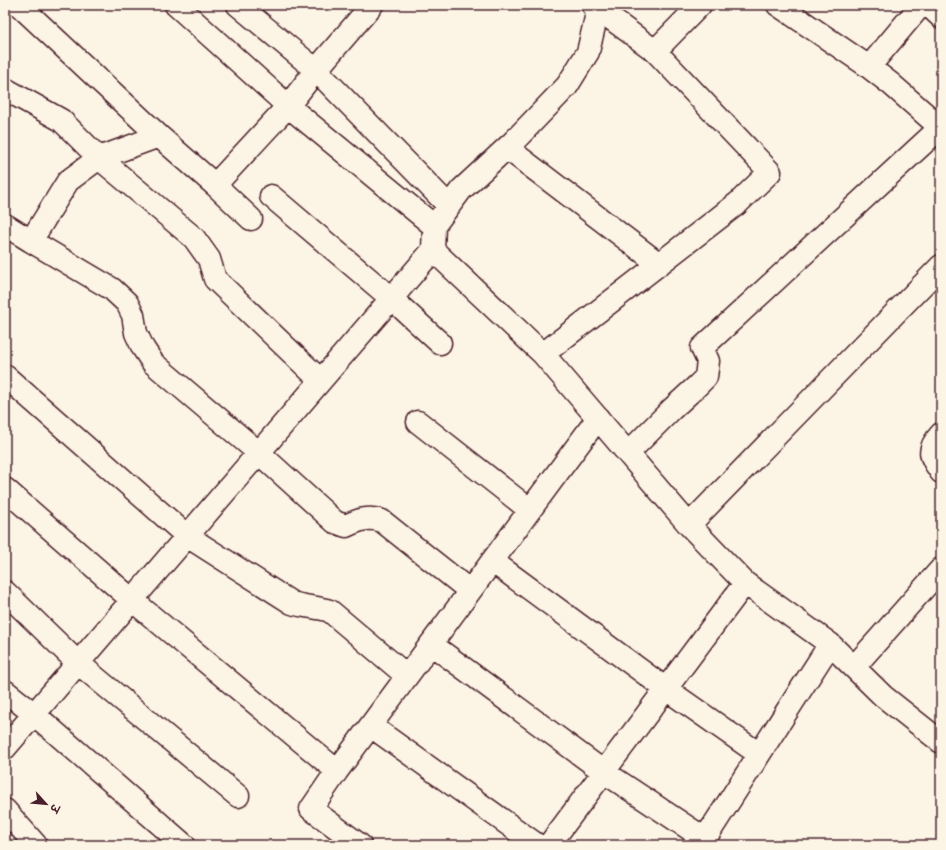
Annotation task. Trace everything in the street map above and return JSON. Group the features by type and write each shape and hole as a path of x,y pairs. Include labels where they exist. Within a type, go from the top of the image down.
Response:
{"street":[{"path":"19,5 159,136 251,219"},
{"path":"176,5 288,106 434,226"},
{"path":"238,5 316,70 449,206"},
{"path":"215,185 288,106 316,70 372,5"},
{"path":"655,51 700,5"},
{"path":"628,453 672,409 698,386 706,376 708,361 702,348 941,128 891,84 869,67 778,5"},
{"path":"869,67 920,5"},
{"path":"928,5 941,17"},
{"path":"5,748 433,250 434,226 461,190 507,148 567,86 588,52 596,7 655,51 770,172 738,203 543,354"},
{"path":"5,89 61,120 99,158 194,238 210,259 215,279 320,380"},
{"path":"31,241 68,181 99,158 159,136"},
{"path":"507,148 658,264"},
{"path":"271,196 391,298 440,342"},
{"path":"5,226 112,289 127,303 133,315 136,333 143,348 153,363 258,453 335,522 346,526 357,521 373,518 382,521 470,590"},
{"path":"433,250 543,354 689,525 745,583 830,644 884,696 941,742"},
{"path":"689,525 941,266"},
{"path":"5,376 187,536 292,604 309,608 322,608 330,611 408,676"},
{"path":"360,845 335,838 311,809 337,771 598,418"},
{"path":"418,422 530,510"},
{"path":"941,434 934,441 931,454 931,459 941,472"},
{"path":"5,489 132,600 337,771"},
{"path":"492,561 666,689 759,754"},
{"path":"854,667 941,569"},
{"path":"549,845 745,583"},
{"path":"5,592 78,663 238,796"},
{"path":"431,644 604,772 702,842 830,644"},
{"path":"5,691 34,714 184,845"},
{"path":"371,726 537,845"},
{"path":"5,810 36,845"}]}
